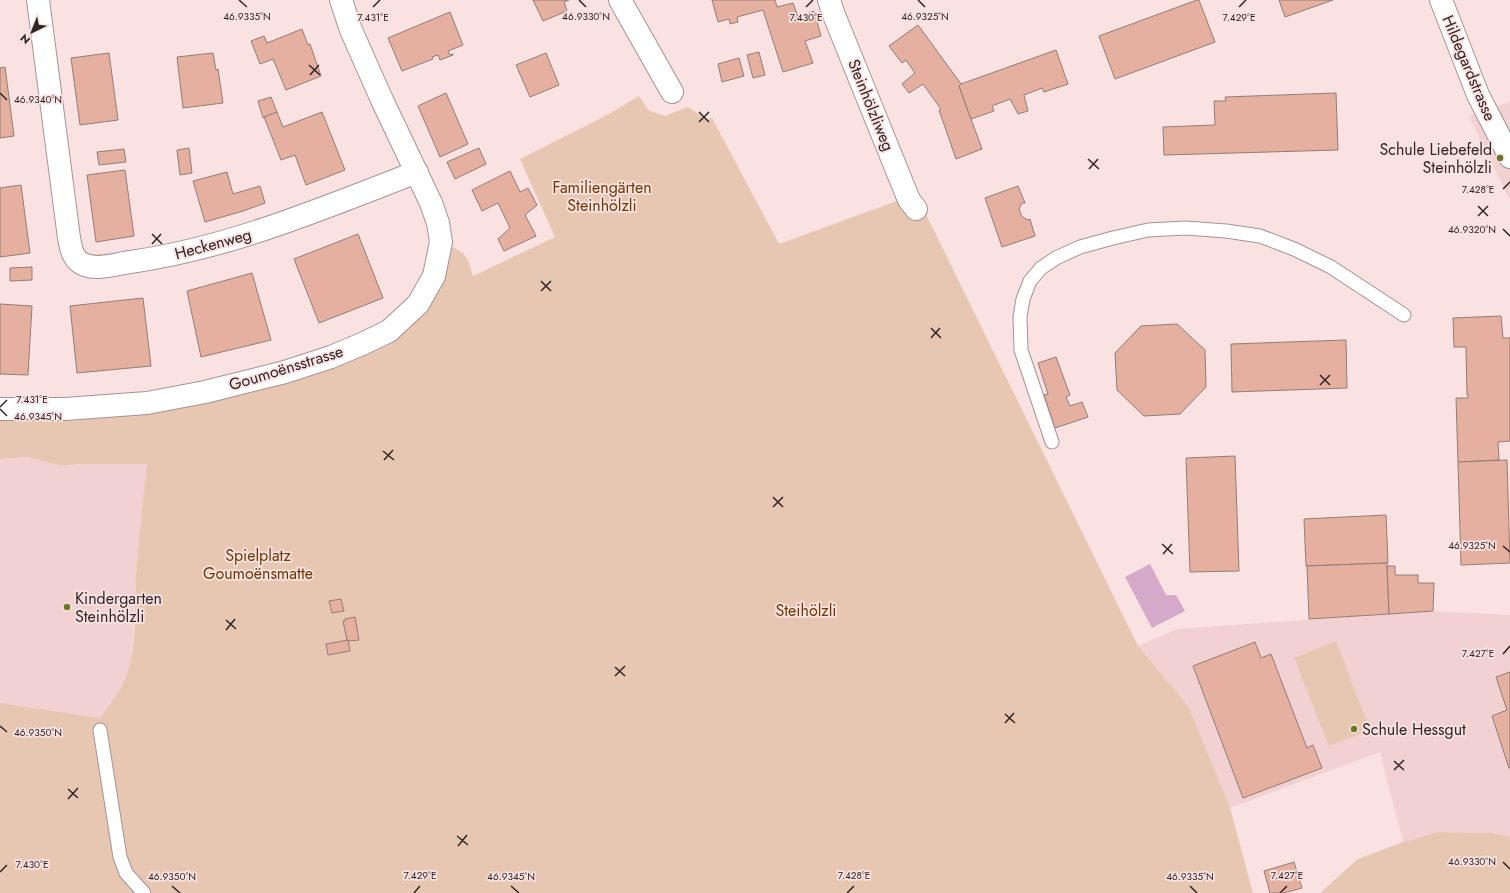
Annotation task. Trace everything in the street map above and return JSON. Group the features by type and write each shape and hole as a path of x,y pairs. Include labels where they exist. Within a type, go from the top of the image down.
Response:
{"street":[{"name":"Heckenweg","path":"38,0 69,238 73,255 79,262 97,267 153,259 225,242 292,220 416,172"},
{"path":"341,0 351,30 416,172"},
{"path":"620,0 672,92"},
{"name":"Steinhölzliweg","path":"829,0 909,200 916,209"},
{"name":"Hildegardstrasse","path":"1440,0 1478,95 1510,157"},
{"name":"Goumoënsstrasse","path":"0,409 65,409 147,403 205,392 285,372 331,357 389,331 418,304 434,276 441,245 438,223 431,203 416,172"}],"lane":[{"path":"1052,442 1022,350 1020,317 1023,299 1030,281 1041,268 1056,258 1080,247 1148,230 1186,228 1226,231 1260,236 1294,249 1331,268 1404,315"},
{"path":"100,730 120,857 126,873 144,893"}],"shaded area":[{"name":"Schule Liebefeld Steinhölzli","path":"1510,102 1510,200 1469,116"},
{"name":"Kindergarten Steinhölzli","path":"28,457 62,466 77,464 147,464 136,574 133,641 130,662 127,676 119,694 106,708 100,718 0,703 0,459"},
{"path":"1150,564 1166,595 1176,595 1185,611 1152,628 1125,577"},
{"name":"Schule Hessgut","path":"1433,611 1510,615 1510,837 1493,833 1439,832 1403,842 1380,752 1230,808 1189,707 1138,646 1177,629"}],"green space":[{"path":"639,96 648,110 665,116 688,107 707,120 712,118 779,244 916,194 1138,646 1189,707 1230,808 1253,893 0,893 0,703 100,718 121,688 130,665 134,639 136,574 147,464 77,464 62,466 28,457 0,459 0,420 96,418 144,414 190,406 231,387 389,332 450,246 460,251 466,257 473,276 555,237 520,159 609,114"},
{"path":"1336,641 1370,730 1329,746 1294,658"},
{"path":"1439,832 1493,833 1510,837 1510,893 1320,893 1358,859 1403,842"}],"building":[{"path":"533,0 569,0 564,2 567,11 543,21"},
{"path":"712,0 775,0 777,7 793,3 798,17 814,11 821,36 805,41 813,63 783,72 763,10 737,17 738,22 730,24 729,19 718,22"},
{"path":"1199,0 1215,42 1115,79 1099,36"},
{"path":"1279,0 1333,0 1285,17"},
{"path":"450,12 463,45 448,51 450,55 453,55 440,60 438,55 432,57 433,59 402,71 388,38"},
{"path":"918,25 961,84 959,86 982,149 956,159 939,110 941,109 923,84 909,93 902,84 915,73 906,60 902,63 889,46"},
{"path":"302,29 308,45 310,44 321,76 286,90 273,59 260,64 251,41 264,36 267,43"},
{"path":"1056,50 1068,84 1044,92 1042,88 1024,95 1028,111 1018,114 1010,99 992,106 994,111 971,119 959,86 961,84"},
{"path":"759,52 765,75 753,78 747,55"},
{"path":"109,53 118,120 80,125 71,58"},
{"path":"213,53 216,70 218,69 223,103 183,108 177,57"},
{"path":"546,53 559,85 530,97 516,65"},
{"path":"739,58 744,76 722,82 718,64"},
{"path":"5,67 14,136 0,138 0,68"},
{"path":"446,93 468,144 440,157 418,106"},
{"path":"1336,93 1338,150 1164,155 1163,127 1215,125 1214,101 1226,101 1225,97"},
{"path":"271,97 277,112 263,118 258,101"},
{"path":"277,112 283,127 322,112 345,170 306,185 295,155 281,160 264,117"},
{"path":"189,148 192,173 180,175 177,150"},
{"path":"479,148 486,164 455,179 447,162"},
{"path":"124,149 126,162 99,165 97,152"},
{"path":"125,170 134,236 96,242 87,175"},
{"path":"510,171 520,192 528,188 537,205 525,215 536,236 504,251 498,239 510,228 498,203 482,211 472,190"},
{"path":"227,172 233,194 260,186 265,203 205,222 193,181"},
{"path":"21,185 30,253 0,257 0,188"},
{"path":"1018,186 1025,203 1022,203 1019,209 1022,217 1028,220 1030,219 1035,236 1002,247 985,198"},
{"path":"358,234 383,298 319,323 294,259"},
{"path":"32,267 32,280 10,281 10,268"},
{"path":"252,273 271,340 201,357 187,291"},
{"path":"143,298 151,366 77,373 70,306"},
{"path":"0,304 32,306 28,375 0,374"},
{"path":"1501,316 1503,338 1510,338 1510,441 1498,442 1499,460 1458,462 1456,398 1468,398 1468,394 1467,395 1466,347 1454,347 1453,318"},
{"path":"1177,324 1205,350 1206,387 1180,414 1144,416 1117,390 1115,353 1141,326"},
{"path":"1346,340 1347,388 1232,392 1231,344"},
{"path":"1056,357 1070,395 1066,397 1070,406 1082,402 1088,417 1055,428 1044,395 1048,394 1038,363"},
{"path":"1235,456 1239,571 1190,572 1186,458"},
{"path":"1507,460 1510,563 1461,565 1458,462"},
{"path":"1386,515 1388,563 1306,566 1304,519"},
{"path":"1387,563 1389,614 1309,619 1307,566"},
{"path":"1387,566 1395,566 1395,575 1418,575 1418,583 1434,583 1433,611 1389,614"},
{"path":"341,599 344,611 332,613 329,601"},
{"path":"355,617 359,640 349,641 347,640 343,621 345,621 345,619"},
{"path":"348,640 350,651 328,655 326,644"},
{"path":"1255,642 1261,658 1271,654 1307,748 1313,745 1322,768 1243,798 1193,666"},
{"path":"1510,672 1509,768 1492,716 1507,710 1496,677"},
{"path":"1294,862 1302,888 1284,893 1270,893 1264,871"}],"place":[{"name":"Schule Liebefeld Steinhölzli","path":"1500,158"},
{"name":"Kindergarten Steinhölzli","path":"67,607"},
{"name":"Schule Hessgut","path":"1354,729"}],"park label":[{"name":"Familiengärten Steinhölzli","path":"602,196"},
{"name":"Spielplatz Goumoënsmatte","path":"258,564"},
{"name":"Steihölzli","path":"806,610"}]}
